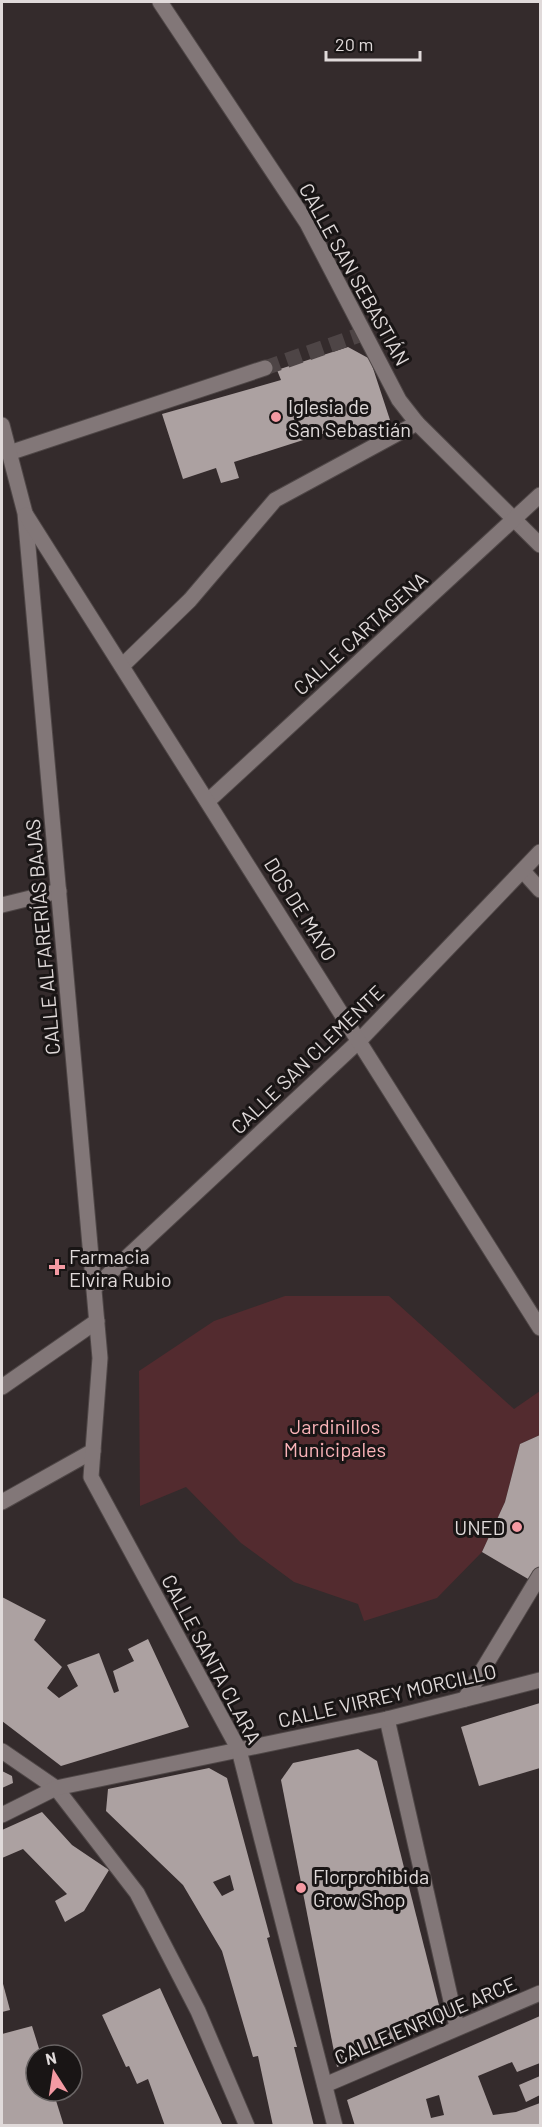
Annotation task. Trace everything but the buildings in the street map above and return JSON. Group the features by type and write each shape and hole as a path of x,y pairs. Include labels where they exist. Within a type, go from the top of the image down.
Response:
{"street":[{"name":"CALLE SAN SEBASTIÁN","path":"160,2 307,223 399,399 417,423 540,545"},
{"path":"9,453 265,368"},
{"path":"123,666 190,600 275,500 417,423"},
{"path":"2,425 25,513"},
{"name":"CALLE CARTAGENA","path":"208,801 516,520 540,495"},
{"name":"DOS DE MAYO","path":"25,513 540,1328"},
{"name":"CALLE ALFARERÍAS BAJAS","path":"25,513 100,1358"},
{"name":"CALLE SAN CLEMENTE","path":"94,1288 360,1041 540,852"},
{"path":"523,871 540,890"},
{"path":"2,905 59,891"},
{"path":"2,1387 97,1321"},
{"name":"CALLE SANTA CLARA","path":"100,1358 91,1477 239,1750 335,2126"},
{"path":"2,1502 93,1451"},
{"path":"465,1699 540,1575"},
{"name":"CALLE VIRREY MORCILLO","path":"2,1815 56,1788 387,1719 540,1680"},
{"path":"387,1719 457,2027"},
{"path":"2,1751 56,1788 137,1893 198,2011 247,2126"},
{"name":"CALLE ENRIQUE ARCE","path":"325,2085 540,1993"}],"green space":[{"name":"Jardinillos Municipales","path":"285,1296 389,1296 514,1409 540,1391 540,1435 520,1444 505,1502 482,1552 437,1598 364,1621 358,1604 294,1582 241,1543 186,1487 140,1506 139,1371 214,1321"}],"tunnel":[{"path":"265,368 365,333"}],"place":[{"name":"Iglesia de San Sebastián","path":"276,417"},
{"name":"Farmacia Elvira Rubio","path":"57,1267"},
{"name":"UNED","path":"517,1527"},
{"name":"Florprohibida Grow Shop","path":"301,1888"}]}
